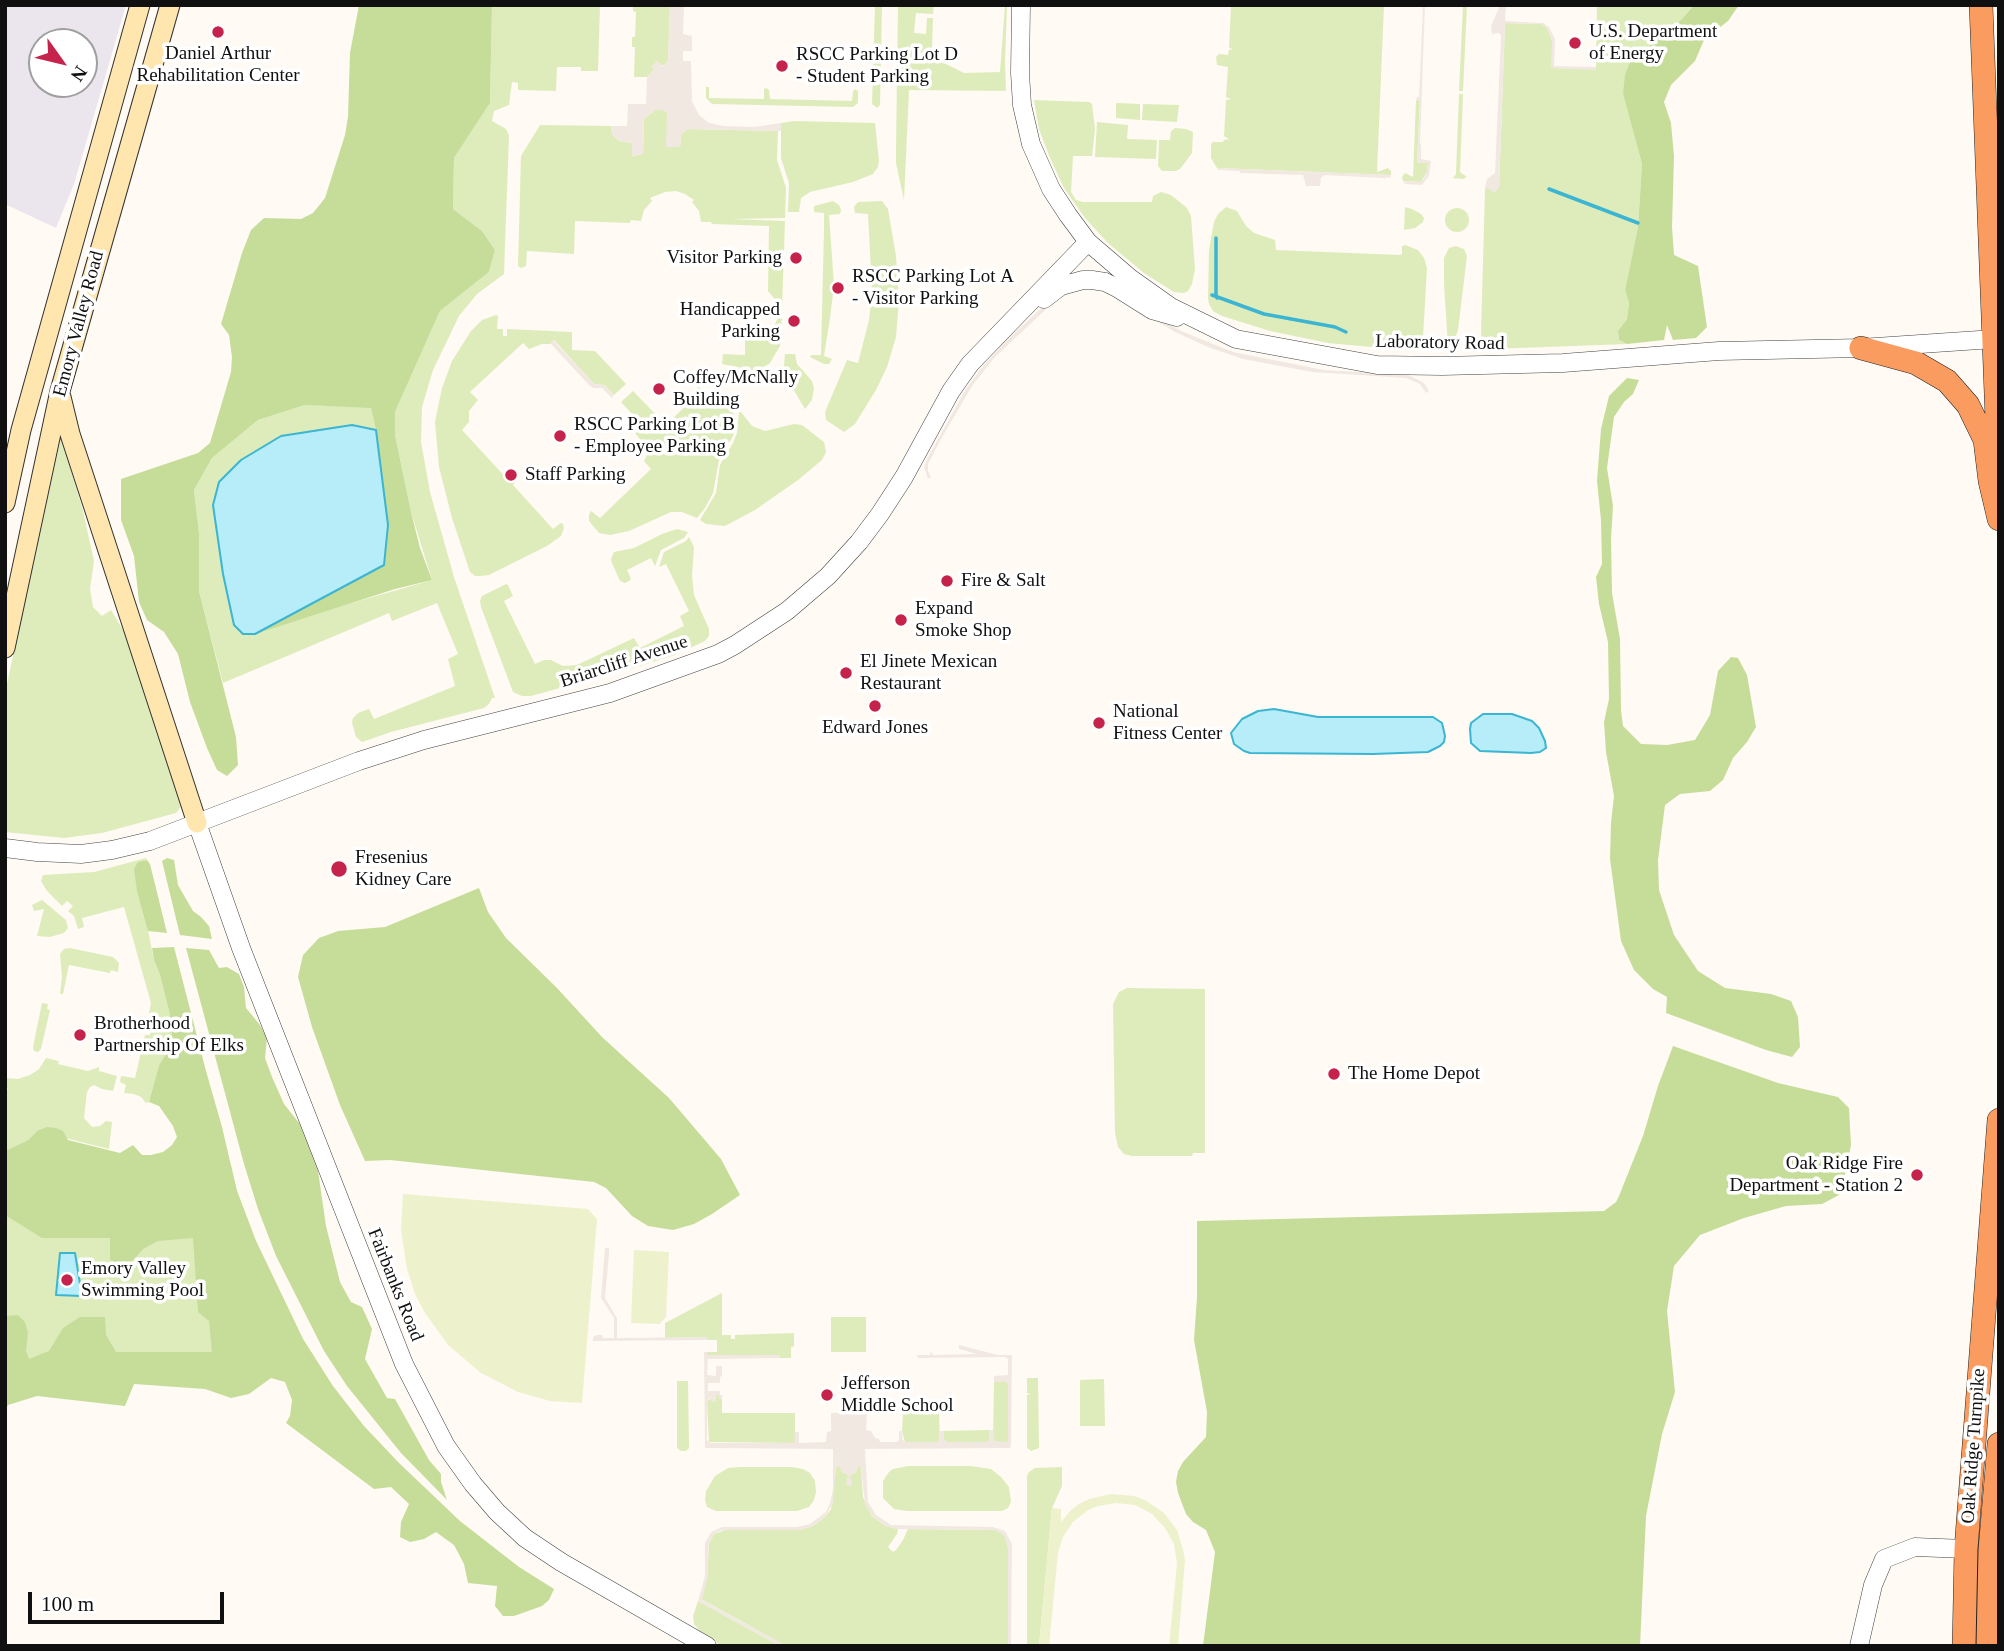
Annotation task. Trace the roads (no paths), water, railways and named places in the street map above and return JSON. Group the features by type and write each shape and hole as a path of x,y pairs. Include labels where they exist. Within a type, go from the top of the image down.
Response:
{"highway":[{"path":"1982,5 1999,472"},
{"path":"1861,348 1916,363 1947,381 1968,405 1985,440 1990,481 1999,519"},
{"name":"Oak Ridge Turnpike","path":"1964,1646 1966,1549 1999,1120"},
{"name":"Oak Ridge Turnpike","path":"1988,1646 1999,1444"},
{"path":"1966,1549 1995,1550"}],"main road":[{"name":"Emory Valley Road","path":"5,503 22,430 140,5"},
{"name":"Emory Valley Road","path":"5,648 60,391 170,5"},
{"path":"60,391 70,434 197,823"}],"street":[{"name":"Laboratory Road","path":"1021,5 1022,105 1038,164 1051,189 1088,242 1153,295 1189,317 1236,339 1377,365 1502,365 1719,351 1861,348 1996,339"},
{"name":"Briarcliff Avenue","path":"5,848 48,853 97,853 150,841 359,761 424,740 610,693 718,654 786,611 828,576 859,542 904,477 951,391 983,350 1088,242"},
{"path":"983,350 999,342 1054,290 1083,280 1105,282 1160,313 1173,317 1189,317"},
{"name":"Fairbanks Road","path":"197,823 241,948 394,1339 446,1446 497,1512 525,1538 561,1562 707,1646"},
{"path":"1859,1646 1873,1585 1884,1559 1915,1547 1966,1549"}],"water":[{"path":"352,425 376,430 388,525 384,565 255,634 243,634 234,625 223,574 213,505 219,482 241,460 281,436"},
{"path":"1274,709 1318,717 1433,717 1442,723 1444,742 1428,752 1373,754 1250,753 1234,744 1231,733 1242,719 1258,711"},
{"path":"1483,714 1512,714 1532,721 1539,728 1546,748 1531,753 1480,751 1471,743 1470,729 1471,723"},
{"path":"60,1253 75,1253 82,1296 56,1295"}],"waterway":[{"path":"1549,189 1638,223"},
{"path":"1216,238 1217,298"},
{"path":"1212,295 1264,314 1335,327 1346,332"}],"place":[{"name":"Daniel Arthur Rehabilitation Center","path":"218,32"},
{"name":"U.S. Department of Energy","path":"1575,43"},
{"name":"RSCC Parking Lot D - Student Parking","path":"782,66"},
{"name":"Visitor Parking","path":"796,258"},
{"name":"RSCC Parking Lot A - Visitor Parking","path":"838,288"},
{"name":"Handicapped Parking","path":"794,321"},
{"name":"Coffey/McNally Building","path":"659,389"},
{"name":"RSCC Parking Lot B - Employee Parking","path":"560,436"},
{"name":"Staff Parking","path":"511,475"},
{"name":"Fire & Salt","path":"947,581"},
{"name":"Expand Smoke Shop","path":"901,620"},
{"name":"El Jinete Mexican Restaurant","path":"846,673"},
{"name":"Edward Jones","path":"875,706"},
{"name":"National Fitness Center","path":"1099,723"},
{"name":"Fresenius Kidney Care","path":"339,869"},
{"name":"Brotherhood Partnership Of Elks","path":"80,1035"},
{"name":"The Home Depot","path":"1334,1074"},
{"name":"Oak Ridge Fire Department - Station 2","path":"1917,1175"},
{"name":"Emory Valley Swimming Pool","path":"67,1280"},
{"name":"Jefferson Middle School","path":"827,1395"}]}
